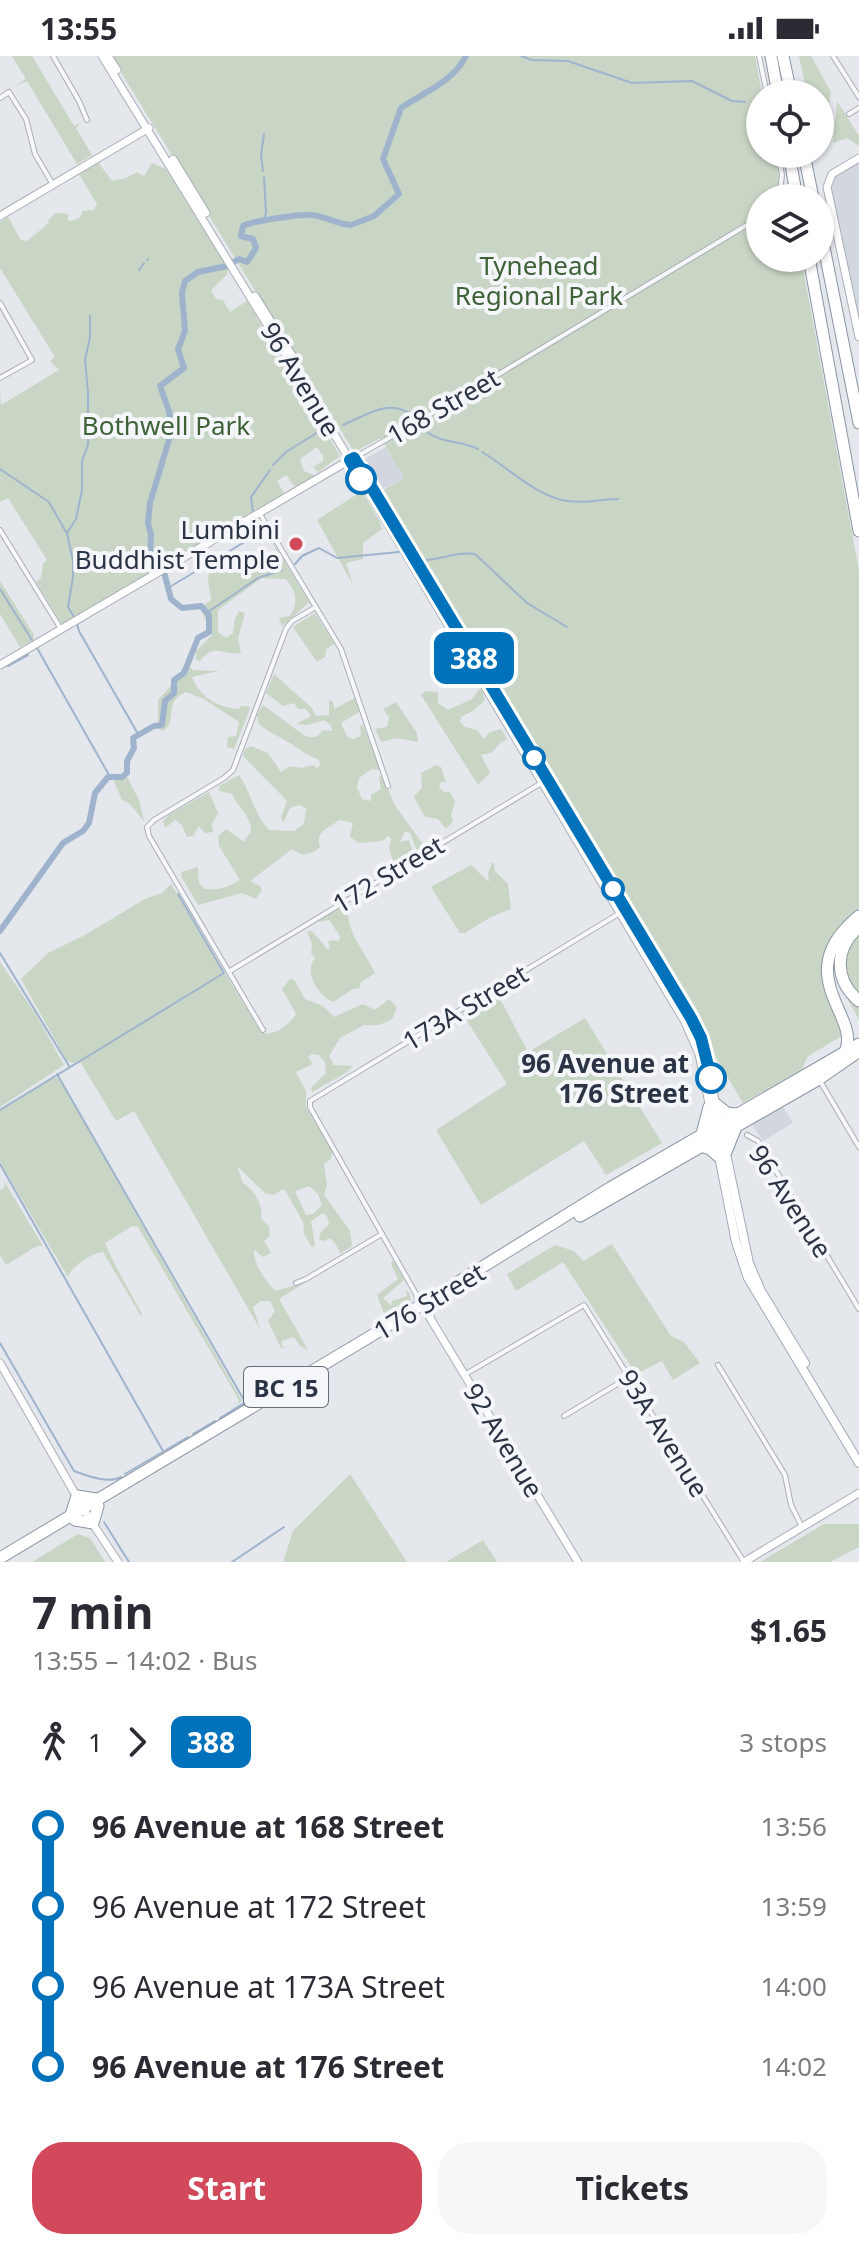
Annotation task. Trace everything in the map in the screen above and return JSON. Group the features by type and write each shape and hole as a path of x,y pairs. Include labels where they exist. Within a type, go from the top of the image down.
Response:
{"highway":[{"path":"771,56 775,80"},
{"path":"783,56 788,80"},
{"path":"812,272 859,531"},
{"path":"829,272 859,423"},
{"path":"840,1060 853,1042 857,1026 833,973 834,949 842,933 859,916"},
{"path":"859,927 846,942 839,960 845,986 859,1001"},
{"path":"839,990 859,1012"},
{"name":"176 Street","path":"2,1560 73,1517 87,1515 98,1502 426,1309 701,1140 840,1060 859,1044"},
{"path":"840,1060 859,1054"},
{"name":"176 Street","path":"736,1120 824,1084 840,1060"},
{"path":"713,1106 736,1120 722,1154 710,1149 701,1140 713,1106"},
{"path":"77,1496 98,1502 87,1515 73,1517 77,1496"}],"main road":[{"name":"96 Avenue","path":"105,56 624,912 689,1029 699,1054 718,1131"},
{"path":"0,216 152,129"},
{"path":"859,158 832,174 828,180 859,337"},
{"name":"168 Street","path":"0,665 352,459"},
{"path":"718,1131 738,1254 748,1278 859,1463"},
{"path":"722,1154 753,1274 859,1452"},
{"name":"92 Avenue","path":"426,1309 578,1562"},
{"path":"0,1363 87,1515 118,1562"},
{"path":"744,1562 859,1493"}],"street":[{"path":"53,56 87,120"},
{"path":"759,56 764,80"},
{"path":"833,56 859,97"},
{"path":"0,98 9,92 27,122 33,151 53,185"},
{"path":"849,114 859,108"},
{"name":"168 Street","path":"352,459 746,225"},
{"path":"0,303 32,360 0,378"},
{"path":"259,512 342,651 388,786"},
{"path":"0,530 61,629"},
{"path":"263,1030 149,836 147,827 159,816 233,770 286,629 290,623 316,607"},
{"name":"172 Street","path":"230,971 545,780"},
{"name":"173A Street","path":"310,1107 314,1097 624,912"},
{"path":"824,1084 859,1147"},
{"name":"92 Avenue","path":"310,1107 419,1302 426,1309"},
{"name":"96 Avenue","path":"747,1135 758,1141 859,1309"},
{"path":"296,1283 382,1234"},
{"path":"416,1294 426,1309"},
{"name":"93A Avenue","path":"464,1375 584,1305 744,1562"},
{"path":"718,1365 785,1475 791,1505 802,1527"},
{"path":"564,1416 629,1377"}],"shaded area":[{"path":"859,161 859,326 834,206 834,184 831,184 834,177"},
{"path":"386,447 404,478 381,490 363,460"},
{"path":"783,1107 793,1123 763,1141 752,1124"}],"green space":[{"path":"12,56 32,56 74,126 81,122 76,128 92,155 77,164 27,81 12,88 26,79"},
{"name":"Tynehead Regional Park","path":"111,56 755,56 759,80 746,80 746,168 777,168 780,184 746,184 746,272 804,272 859,571 859,908 832,937 826,951 825,966 833,996 851,1031 808,1056 802,1069 743,1103 378,493 404,478 381,438 354,452"},
{"path":"799,56 811,56 824,80 804,80"},
{"path":"837,101 859,136 859,146 847,138 834,143"},
{"name":"Bothwell Park","path":"98,162 112,181 137,172 144,176 152,163 166,169 228,269 227,275 211,290 216,299 223,300 230,312 247,301 340,456 318,472 313,467 323,461 323,456 317,447 300,459 304,471 314,475 313,478 295,487 286,475 277,481 284,493 282,497 62,624 36,582 41,578 43,564 47,560 8,498 0,502 0,386 1,405 59,370 50,361 55,357 0,268 0,222 8,217 21,240 27,241 56,213 68,214 71,221 79,218 83,211 94,210 97,204 79,174"},
{"path":"362,491 382,529 363,543 363,559 346,563 353,585 317,520"},
{"path":"269,536 309,602 282,627 279,618 290,616 293,611 295,601 292,587 285,579 262,578 218,610 218,632 226,638 233,633 239,611 245,613 238,639 241,653 215,650 200,661 196,660 196,651 212,635 200,608 211,600 209,573 222,561 239,570 272,563 279,556"},
{"path":"0,581 34,635 33,640 20,647 0,614"},
{"path":"315,613 334,644 317,662 293,627"},
{"path":"191,654 190,667 193,670 219,671 192,677 204,696 222,706 238,709 248,706 250,709 234,749 227,747 228,737 236,736 239,722 202,698 186,692 173,703 168,727 163,731 158,728 158,700 176,680"},
{"path":"274,674 312,708 316,716 329,715 329,700 333,702 334,709 355,698 359,712 341,723 347,736 353,739 361,736 360,726 363,725 379,767 379,770 372,769 359,778 357,788 362,799 371,801 371,795 381,789 379,777 383,776 394,804 423,848 418,853 410,833 405,831 400,842 409,840 414,855 394,865 389,848 391,838 388,836 382,841 359,843 350,837 353,823 339,820 321,833 320,847 314,852 302,855 292,849 250,881 262,890 256,899 242,893 198,905 181,872 198,867 199,883 205,889 223,888 235,883 240,880 219,846 218,836 226,829 244,842 251,831 249,820 232,794 219,791 219,786 239,775 269,830 294,831 304,824 306,808 299,805 290,808 283,823 281,817 287,801 243,756 245,749 251,746 268,753 281,772 290,766 302,768 313,765 317,768 321,764 318,759 258,723 257,715 263,705 305,736 316,737 323,730 332,731 331,725 324,720 307,725 296,724 310,717 310,714 305,709 298,709 294,703 283,706 266,693"},
{"path":"482,689 485,700 461,717 460,722 477,730 484,739 490,732 501,729 507,739 491,753 481,755 490,773 478,785 421,695 426,691 438,692 438,703 448,710 472,699"},
{"path":"396,702 417,733 418,742 397,738 381,742 375,729 387,727 389,717 383,709"},
{"path":"436,765 441,767 446,782 441,782 439,787 445,793 449,791 455,802 451,815 453,822 446,829 438,819 426,817 414,796 422,788 421,773"},
{"path":"112,777 127,777 139,800 144,821 130,804 122,800"},
{"path":"209,792 218,813 212,824 213,832 205,833 199,826 193,836 187,837 182,825 175,820 165,828 163,821 170,814"},
{"path":"492,863 495,871 508,884 511,909 460,933 431,887 471,865 489,882"},
{"path":"171,884 261,1032 271,1033 280,1029 296,1014 282,989 291,978 305,999 323,1006 334,1017 363,1004 375,1010 389,999 397,1007 393,1018 379,1024 364,1025 340,1038 329,1056 334,1065 353,1066 344,1074 312,1092 311,1088 326,1073 325,1062 319,1055 311,1054 308,1057 313,1064 296,1072 306,1091 306,1107 333,1151 331,1159 324,1164 327,1185 324,1195 350,1231 352,1246 340,1254 330,1238 324,1241 319,1239 320,1233 329,1224 323,1213 311,1221 315,1244 311,1246 304,1234 303,1222 286,1192 283,1189 274,1195 266,1194 237,1166 243,1183 257,1198 261,1219 269,1226 270,1236 264,1241 271,1253 263,1257 254,1250 261,1272 275,1291 306,1282 279,1299 308,1350 300,1346 294,1337 281,1341 283,1347 288,1348 281,1348 268,1321 275,1311 270,1301 261,1301 253,1307 261,1331 134,1111 116,1121 79,1060 74,1063 67,1061 21,979 48,953 145,899 162,893","holes":["309,1186 318,1194 322,1205 313,1214 306,1215 295,1191"]},
{"path":"341,907 349,908 353,933 375,973 360,983 360,988 333,1002 318,989 311,976 315,958 311,953 312,944 307,931 312,931 328,950 328,942 339,941 340,936 329,920 317,922"},
{"path":"859,923 859,1020 839,979 836,957 843,935"},
{"path":"0,962 35,1013 64,1065 0,1107"},
{"path":"497,993 528,1052 585,1018 662,1143 606,1175 584,1141 481,1205 436,1130 507,1084 462,1013"},
{"path":"53,1078 58,1078 64,1087 242,1401 238,1404 239,1400 138,1227 132,1226 105,1243 141,1316 103,1252 82,1261 68,1277 0,1162 0,1111"},
{"path":"4,1181 43,1246 37,1246 6,1265 0,1255 0,1191 5,1186"},
{"path":"612,1244 671,1336 684,1342 700,1363 673,1380 662,1361 636,1374 563,1262 516,1291 507,1274 555,1245 574,1251 583,1261"},
{"path":"393,1260 404,1280 383,1298 391,1306 392,1301 407,1296 406,1290 411,1301 385,1316 377,1295 398,1279 391,1264"},
{"path":"350,1474 407,1562 283,1562 293,1531"},
{"path":"824,1524 859,1524 859,1547 830,1562 760,1562"},
{"path":"78,1534 90,1538 105,1562 32,1562"},
{"path":"483,1540 497,1562 446,1562"}],"waterway":[{"path":"161,566 150,553 148,524 150,503 171,433 169,411 160,386 184,368 178,349 185,331 182,293 185,281 198,272 227,266 239,259 247,262 256,248 253,239 241,236 243,226 248,224 313,215 351,225 374,216 399,194 383,159 401,108 446,80 466,56"},
{"path":"521,56 532,60 568,61 632,83 692,81 732,101 745,102"},
{"path":"263,171 261,155 264,134"},
{"path":"264,177 264,221"},
{"path":"139,270 144,263"},
{"path":"74,617 68,607 73,561 67,533 76,519 82,490 82,461 88,445 85,360 90,316"},
{"path":"343,425 387,408 396,408 414,416"},
{"path":"421,425 440,439 478,449"},
{"path":"273,465 286,452 323,429"},
{"path":"482,452 545,494 580,502 618,499"},
{"path":"0,469 49,502 66,532"},
{"path":"253,513 251,497 270,470"},
{"path":"168,588 258,534 255,521"},
{"path":"295,564 302,556 319,548 337,558 399,552"},
{"path":"423,560 475,554 527,603 567,627"},
{"path":"208,612 258,578 282,570"},
{"path":"0,931 63,843 83,831 89,823 95,793 108,777 122,777 127,773 127,761 134,748 133,738 162,725 165,701 174,693 174,680 184,673 198,638 209,632 209,615 201,606 182,608 171,599 164,572"},
{"path":"0,589 32,640"},
{"path":"77,624 138,734"},
{"path":"37,648 109,775"},
{"path":"8,666 28,655"},
{"path":"0,1110 224,973 178,894"},
{"path":"0,953 69,1066"},
{"path":"57,1074 245,1402"},
{"path":"0,1164 163,1451"},
{"path":"0,1343 74,1471 104,1479 121,1477"},
{"path":"274,1385 287,1377"},
{"path":"220,1418 267,1389"},
{"path":"193,1434 215,1421"},
{"path":"125,1474 188,1437"},
{"path":"104,1522 129,1562"},
{"path":"232,1562 284,1527"}],"bus line":[{"name":"388","path":"361,479 350,460 354,458 691,1018 701,1038 711,1078"}],"place":[{"name":"Lumbini Buddhist Temple","path":"296,544"},
{"name":"96 Avenue at 176 Street","path":"711,1078"}]}
